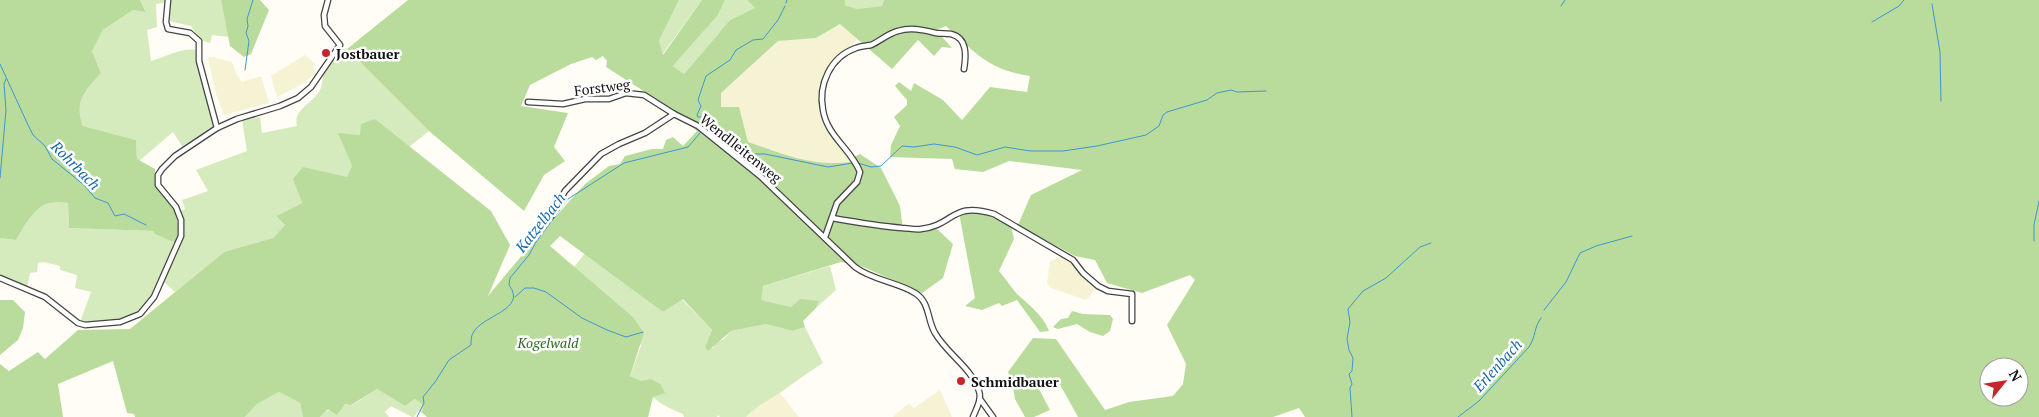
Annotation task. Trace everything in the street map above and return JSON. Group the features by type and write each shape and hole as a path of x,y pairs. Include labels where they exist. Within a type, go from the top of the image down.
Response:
{"street":[{"path":"168,0 167,27 177,32 190,33 199,41 200,61 217,128"},
{"path":"0,278 44,297 85,325 120,322 140,314 154,297 181,236 181,220 175,205 160,188 158,182 159,172 176,156 217,128 237,118 280,106 298,98 311,87 337,52 340,45 329,32 325,23 325,8 328,0"},
{"path":"825,236 837,203 857,182 860,172 829,127 822,109 823,86 826,76 835,62 854,48 871,44 896,31 908,28 922,29 939,34 952,34 959,38 966,53 964,70"},
{"name":"Forstweg","path":"528,102 563,104 585,99 610,99 633,93 644,95 674,114"},
{"path":"528,240 552,215 561,195 601,154 645,133 674,114"},
{"name":"Wendlleitenweg","path":"674,114 703,130 760,176 860,271 904,288 919,296 926,304 934,332 974,381 980,392 980,399 993,417"},
{"path":"832,218 885,227 919,229 931,227 966,209 994,214 1073,260 1083,273 1098,286 1108,291 1132,294 1132,321"},
{"path":"973,417 980,399"}],"shaded area":[{"path":"840,24 857,37 853,46 834,59 823,77 820,115 828,133 852,162 831,165 814,163 747,142 739,107 720,107 721,93 777,41 816,38"},
{"path":"305,55 315,64 313,67 316,73 304,83 277,97 271,76"},
{"path":"208,57 232,62 242,82 261,76 269,103 224,115 216,94"},
{"path":"1065,256 1097,287 1086,300 1051,288 1047,283 1050,261"},
{"path":"940,390 952,417 893,417 909,403 914,408"},
{"path":"780,393 799,417 746,417 755,407"}],"green space":[{"path":"0,0 140,0 146,12 133,10 103,30 92,51 101,73 90,85 83,97 80,110 81,117 83,126 136,140 137,159 155,169 157,188 171,204 175,212 178,229 176,243 155,234 153,231 69,228 68,203 58,202 49,203 36,211 16,240 0,238"},
{"path":"140,0 168,0 168,2 156,4 157,27 147,30 151,61 180,51 199,50 214,127 184,149 173,132 139,161 137,160 136,140 83,126 80,110 86,91 101,73 92,51 103,30 133,10 146,11"},
{"path":"170,0 221,0 229,37 212,35 210,43 200,40 191,26 169,21"},
{"path":"221,0 260,0 269,10 251,54 244,57 230,46"},
{"name":"Kogelwald","path":"408,0 679,0 659,41 663,55 702,0 725,0 718,15 673,66 684,74 730,20 755,8 747,0 845,0 845,5 857,9 882,6 884,0 2039,0 2039,417 1305,417 1299,408 1273,417 1078,417 1058,381 1039,389 1050,410 1034,417 1025,417 1015,399 1008,372 1033,338 1056,339 1105,410 1129,402 1173,396 1183,384 1186,364 1167,325 1195,280 1190,275 1142,293 1107,283 1095,260 1075,256 1018,225 1031,195 1082,170 1009,161 983,172 955,169 952,159 890,157 891,145 900,126 894,117 907,105 907,100 895,86 899,82 911,91 914,83 943,100 962,120 990,87 1027,92 1030,76 993,65 946,26 936,30 952,48 942,47 934,56 918,40 892,69 840,24 816,38 778,41 721,93 721,107 739,107 748,142 787,155 824,163 851,162 854,157 860,154 881,168 900,206 903,230 935,227 953,244 943,278 922,293 861,266 841,262 763,286 761,300 791,307 800,299 819,301 816,308 803,321 805,327 793,331 766,324 731,331 708,351 705,347 712,330 683,299 663,312 560,236 550,246 633,317 644,333 630,376 641,381 651,379 660,384 665,393 653,397 648,417 427,417 422,413 423,405 415,399 405,406 377,389 351,405 345,404 337,415 328,409 320,417 303,417 300,403 279,392 257,404 245,417 135,417 134,414 127,413 113,361 58,384 63,417 0,417 0,364 9,371 38,352 45,359 78,330 130,329 224,252 273,238 285,225 276,216 302,203 293,179 303,167 347,177 352,166 338,133 360,135 361,124 375,119 491,211 510,245 488,296 585,184 609,166 620,164 625,156 652,149 663,149 666,140 673,137 683,146 697,131 675,111 606,67 607,61 603,56 596,60 592,57 571,64 530,85 521,106 568,113 554,147 565,161 544,175 524,211 429,131 347,49"},
{"path":"679,0 702,0 662,55 659,41"},
{"path":"725,0 747,0 756,8 730,20 684,74 673,66 718,15"},
{"path":"845,0 884,0 882,6 857,9 845,5"},
{"path":"340,48 347,49 429,131 409,147 375,119 360,135 339,134 352,166 347,177 294,179 302,203 276,216 285,225 273,238 224,252 175,292 163,281 176,256 182,239 183,230 180,211 185,209 182,200 208,191 196,170 247,151 242,120 260,117 262,133 297,126 296,120 300,111 319,92 325,67"},
{"path":"54,200 68,203 69,228 153,231 176,243 153,295 141,311 119,320 80,322 91,292 75,288 77,275 60,270 60,266 44,262 38,263 37,272 30,273 27,288 0,276 0,238 16,240 33,211"},
{"path":"970,211 994,216 1011,226 1014,239 999,271 1017,294 1039,315 1049,331 1040,332 1017,300 1002,306 999,303 982,310 965,306 975,298 959,213"},
{"path":"585,253 663,312 682,299 712,330 705,347 713,348 715,343 724,339 731,331 766,324 793,331 805,327 823,363 746,417 720,417 718,415 717,417 684,417 683,414 657,401 642,383 630,376 641,346 633,317 574,267"},
{"path":"830,266 836,290 816,308 819,301 791,307 760,300 763,286"},
{"path":"0,300 13,300 25,312 23,328 18,340 0,355"},
{"path":"1072,311 1083,314 1110,315 1113,319 1110,331 1103,336 1090,332 1077,324 1058,329 1053,327 1061,319 1068,318"},
{"path":"377,389 405,406 415,399 423,405 422,413 418,411 412,417 391,406 385,412 389,417 320,417 334,407 352,405"},
{"path":"279,392 300,403 303,417 245,417 257,404"}],"waterway":[{"path":"245,70 249,41 246,33 247,19 253,0"},
{"path":"1561,6 1565,0"},
{"path":"1872,22 1899,6 1904,0"},
{"path":"1932,4 1940,52 1941,101"},
{"name":"Katzelbach","path":"704,129 707,125 702,117 697,115 701,106 698,100 706,76 730,60 736,50 753,40 763,39 778,20 785,6"},
{"name":"Rohrbach","path":"0,64 33,135 45,146 52,159 84,185 95,198 108,203 115,216 124,214 146,225"},
{"path":"0,178 6,110 4,84 6,79"},
{"path":"858,163 871,167 881,166 902,146 914,147 934,144 955,147 977,155 1005,147 1030,151 1063,151 1097,146 1146,135 1159,126 1163,115 1167,112 1207,100 1217,93 1231,90 1237,92 1266,91"},
{"path":"704,129 749,154 765,154 828,167 853,163"},
{"name":"Katzelbach","path":"417,417 424,403 423,397 449,360 471,345 472,334 478,327 502,312 513,301 513,294 509,285 510,278 529,255 536,242 568,199 624,163 688,147 701,132"},
{"path":"2034,241 2034,225 2039,201"},
{"name":"Erlenbach","path":"1544,310 1566,282 1580,253 1596,246 1632,236"},
{"path":"1352,417 1350,388 1352,384 1349,374 1352,371 1353,358 1347,339 1350,322 1348,309 1363,291 1386,278 1420,247 1431,243"},
{"path":"515,297 525,288 534,288 546,292 582,318 607,330 626,337 643,332"},
{"name":"Erlenbach","path":"1458,417 1479,401 1529,347 1541,318"}],"place":[{"name":"Jostbauer","path":"326,53"},
{"name":"Schmidbauer","path":"961,381"}]}
